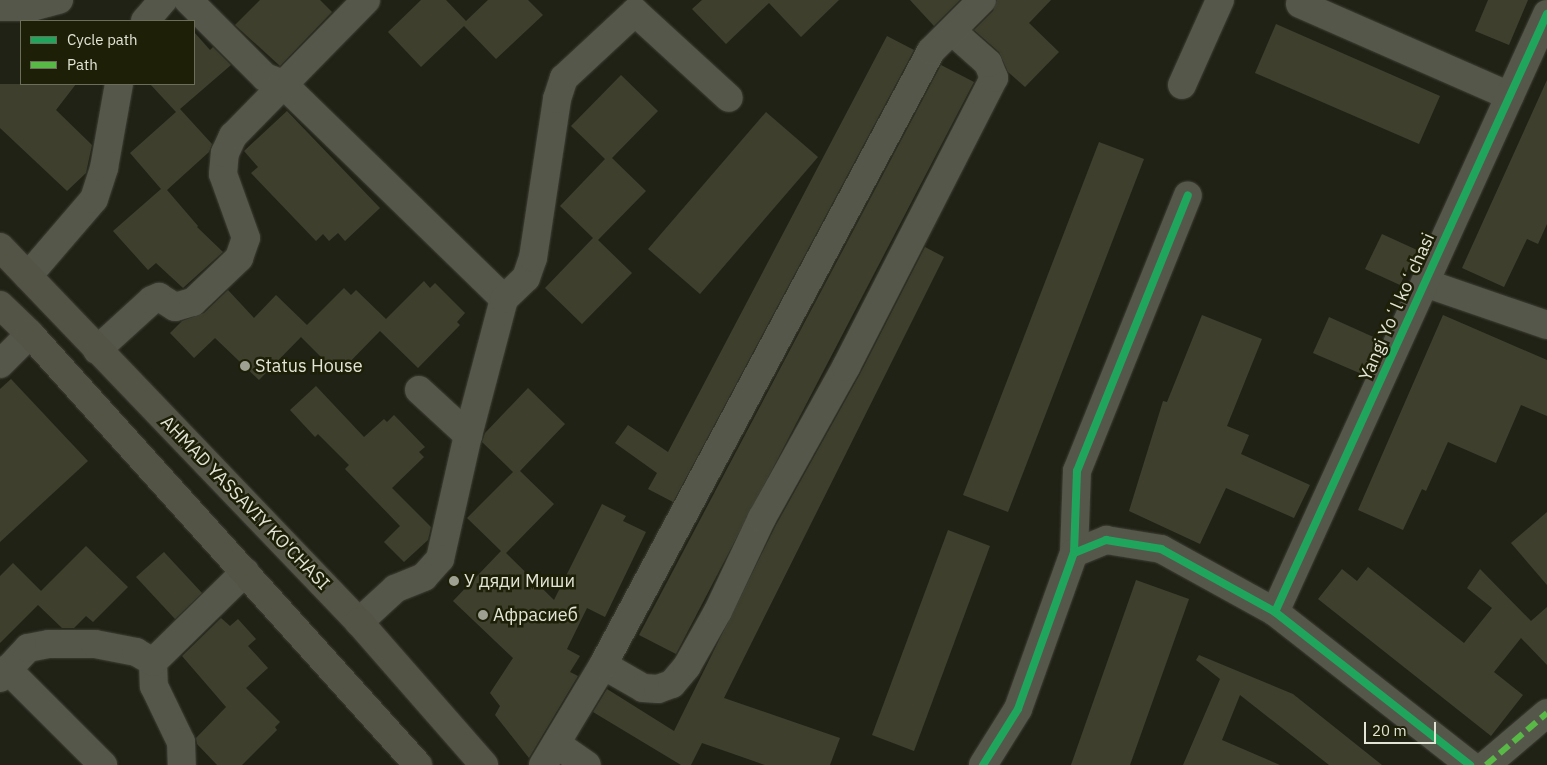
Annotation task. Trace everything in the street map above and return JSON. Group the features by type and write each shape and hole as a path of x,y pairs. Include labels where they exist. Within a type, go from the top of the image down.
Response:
{"main road":[{"name":"AHMAD YASSAVIY KO'CHASI","path":"0,247 359,622 484,765"},
{"path":"0,305 30,334 418,765"}],"street":[{"path":"0,6 32,7 59,0"},
{"path":"146,20 164,0"},
{"path":"188,0 265,78 283,84 504,299"},
{"path":"97,350 152,300 159,297 174,307 193,302 239,258 246,238 223,174 225,153 232,136 366,0"},
{"path":"587,765 550,755 603,664 931,51 982,0"},
{"path":"1182,85 1220,0"},
{"path":"359,622 395,589 424,578 440,559 468,435 504,299 526,278 533,258 557,99 564,78 635,4 729,98"},
{"path":"1300,4 1510,96"},
{"name":"Yangi Yoʻl koʻchasi","path":"1275,612 1547,14"},
{"path":"603,664 642,688 658,689 672,684 687,666 718,611 762,518 846,367 994,78 988,63 952,31"},
{"path":"28,276 94,200 104,168 119,85"},
{"path":"982,765 1018,709 1074,553 1077,471 1188,195"},
{"path":"1425,282 1547,325"},
{"path":"0,364 30,334"},
{"path":"419,390 468,435"},
{"path":"1074,553 1106,540 1161,548 1275,612 1470,765"},
{"path":"182,765 181,742 154,686 153,662 245,572"},
{"path":"103,765 4,673 28,648 49,644 95,644 136,652 153,662"},
{"path":"1486,765 1547,713"}],"building":[{"path":"260,0 320,0 332,12 280,66 235,25"},
{"path":"421,0 446,0 466,21 488,0 528,0 543,15 496,59 464,26 421,67 388,32"},
{"path":"702,0 839,0 801,37 769,3 726,44 692,9"},
{"path":"910,0 960,0 934,26"},
{"path":"997,0 1051,0 1029,23 1059,52 1025,87 1008,72 999,52 974,30 993,11"},
{"path":"1488,0 1528,0 1509,45 1475,31"},
{"path":"1276,24 1440,96 1419,144 1255,73"},
{"path":"195,33 210,50 213,47 231,65 180,109 212,144 209,152 167,190 197,227 223,252 183,288 156,263 148,270 113,231 161,189 130,153 176,112 151,85 195,85"},
{"path":"887,36 914,50 673,502 648,489 657,473 615,443 628,425 668,452"},
{"path":"941,65 974,82 676,654 639,635"},
{"path":"621,75 658,111 612,158 646,191 598,240 632,273 582,324 545,288 593,238 560,206 605,159 571,126"},
{"path":"1547,80 1547,224 1538,244 1527,239 1504,287 1462,268"},
{"path":"0,84 75,85 56,110 92,145 86,173 67,191 0,128"},
{"path":"287,111 380,208 345,241 338,233 329,241 323,234 316,241 251,173 258,167 244,151"},
{"path":"766,112 818,157 700,294 648,249"},
{"path":"1099,142 1144,159 1008,512 963,495"},
{"path":"1382,234 1417,250 1400,285 1365,269"},
{"path":"925,247 944,257 724,698 840,738 830,765 765,765 702,743 691,765 681,765 593,712 607,689 674,731 776,525 860,374"},
{"path":"424,281 430,288 435,283 465,313 457,322 460,325 418,368 380,331 338,374 301,337 259,380 215,338 194,358 170,333 182,321 204,313 228,290 254,318 276,295 307,325 344,288 351,295 356,290 386,319"},
{"path":"1202,315 1262,339 1227,426 1249,435 1241,454 1310,485 1294,518 1226,488 1200,544 1129,511 1163,401 1167,402"},
{"path":"1443,315 1547,360 1547,416 1521,405 1496,463 1448,442 1426,491 1422,489 1403,530 1358,510"},
{"path":"1329,317 1380,340 1364,375 1313,353"},
{"path":"11,379 88,461 0,542 0,389"},
{"path":"316,386 364,437 384,419 387,422 394,415 425,447 419,452 424,457 392,488 431,527 428,540 404,562 384,542 400,526 345,469 349,465 318,434 315,437 290,410"},
{"path":"528,388 565,424 520,471 554,504 506,553 554,600 602,504 626,516 623,521 646,532 605,617 587,608 567,649 580,656 570,672 578,676 529,758 495,715 500,706 490,693 513,658 453,601 501,551 467,518 513,472 482,442 485,433"},
{"path":"1547,512 1547,585 1511,543"},
{"path":"948,530 990,546 914,751 872,735"},
{"path":"86,546 128,587 93,622 86,616 74,628 62,628 38,605 0,643 0,576 13,563 41,591"},
{"path":"164,552 202,593 175,619 136,577"},
{"path":"1368,567 1464,643 1492,608 1467,588 1480,569 1531,621 1547,607 1547,665 1521,638 1494,672 1523,695 1491,736 1318,599 1342,569 1357,581"},
{"path":"1136,580 1189,599 1130,765 1071,765"},
{"path":"221,618 230,626 238,619 256,639 248,646 268,668 246,688 280,722 275,727 277,730 242,765 217,765 197,744 196,738 226,707 182,656"},
{"path":"1199,655 1293,694 1382,765 1329,765 1240,695 1222,740 1280,765 1183,765 1220,679 1196,660"}],"marked path":[{"path":"1486,765 1547,713"}],"cycle path":[{"path":"1275,612 1547,14"},
{"path":"1074,553 1077,471 1188,195"},
{"path":"983,765 1018,709 1074,553 1106,540 1161,549 1275,612 1470,765"}],"place":[{"name":"Status House","path":"245,366"},
{"name":"У дяди Миши","path":"454,581"},
{"name":"Афрасиеб","path":"483,615"}]}
